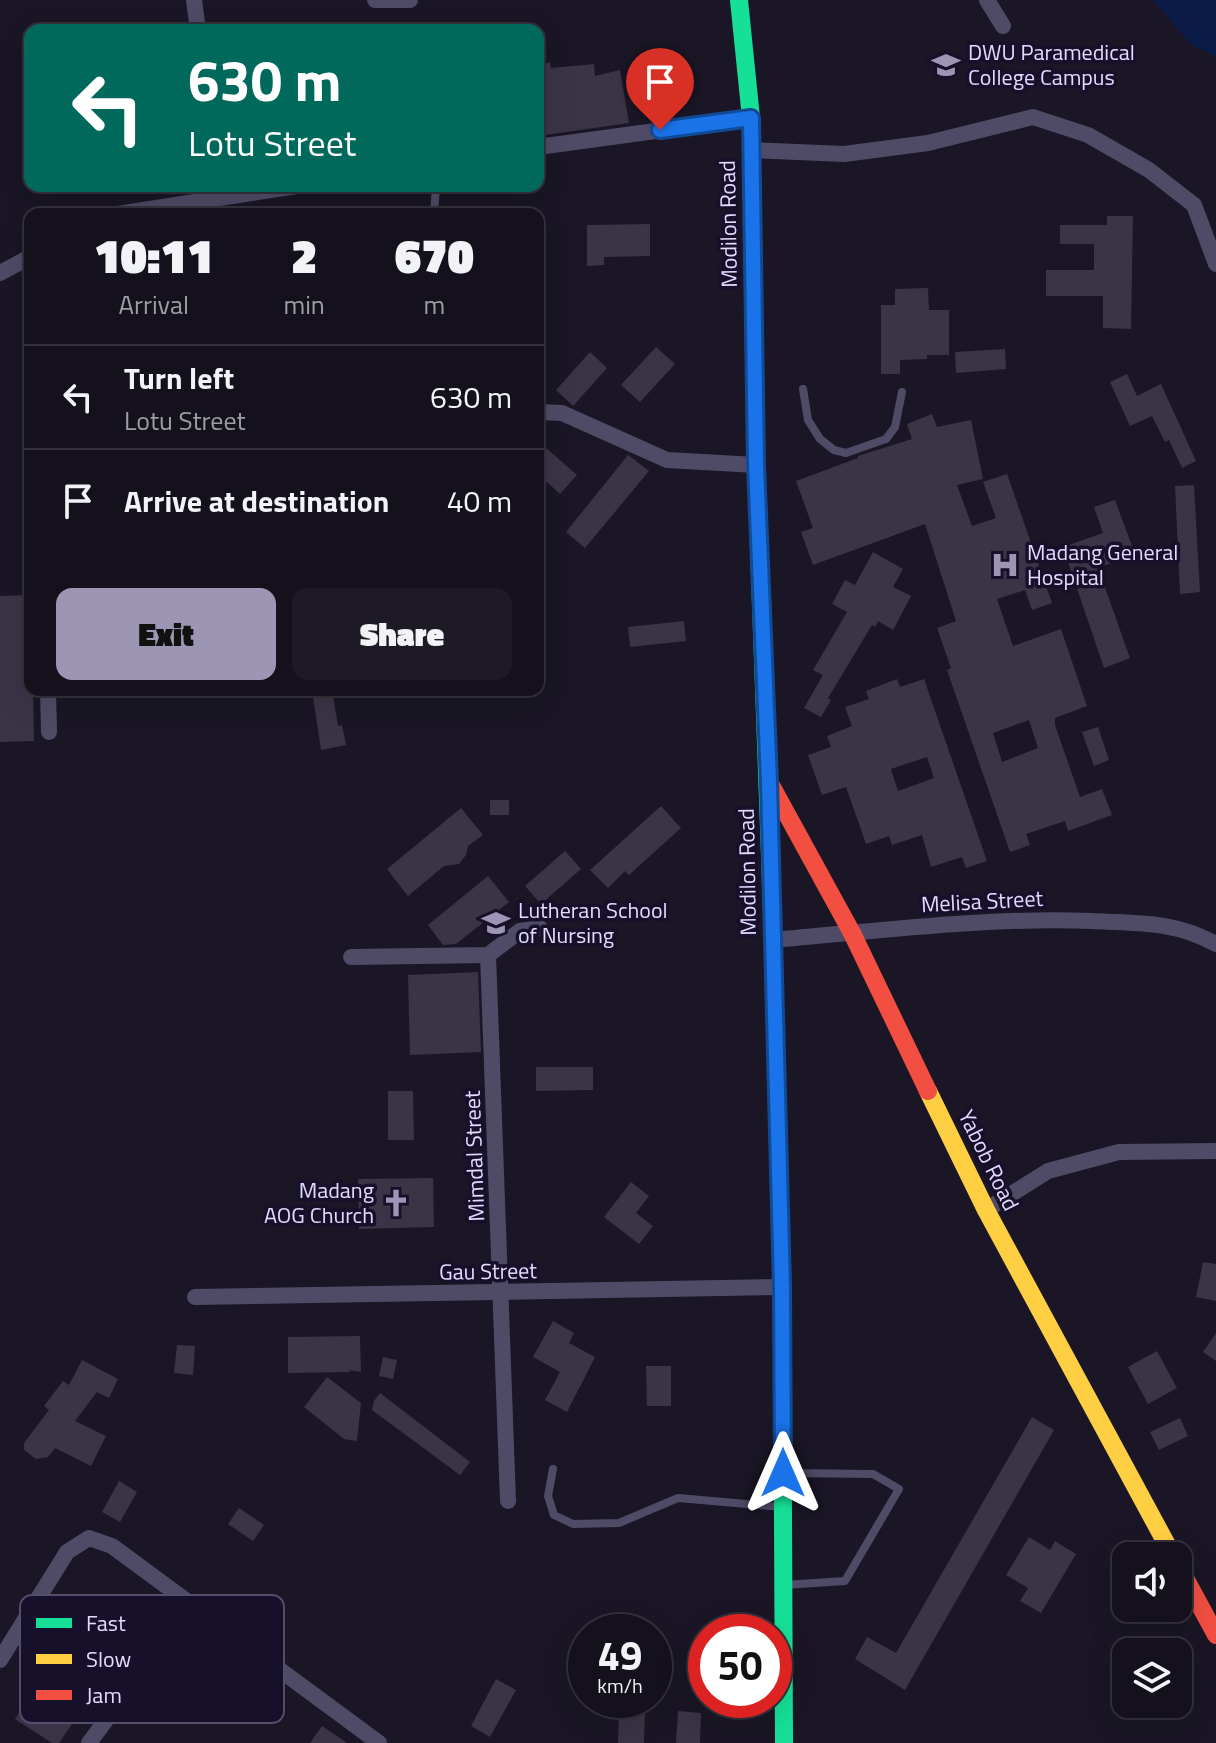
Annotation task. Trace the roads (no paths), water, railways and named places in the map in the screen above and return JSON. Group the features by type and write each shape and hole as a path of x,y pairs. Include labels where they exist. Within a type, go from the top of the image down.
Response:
{"main road":[{"name":"Modilon Road","path":"739,0 751,118 756,465 769,782 782,1287 784,1743"},
{"name":"Yabob Road","path":"769,782 852,933 986,1210 1165,1542"},
{"path":"1192,1591 1216,1635"}],"street":[{"path":"194,0 197,24"},
{"path":"375,0 410,0"},
{"path":"987,0 1003,26"},
{"path":"750,150 844,154 928,143 1033,117 1088,135 1149,170 1194,205 1216,264"},
{"path":"544,146 751,118"},
{"path":"147,208 220,193"},
{"path":"0,273 24,260"},
{"path":"544,412 562,413 667,460 756,465"},
{"path":"48,696 49,732"},
{"name":"Melisa Street","path":"772,940 878,928 1029,919 1157,923 1194,932 1216,944"},
{"path":"351,957 488,955 520,931 540,928"},
{"name":"Mimdal Street","path":"488,955 508,1501"},
{"path":"986,1210 1048,1171 1119,1152 1216,1151"},
{"name":"Gau Street","path":"195,1297 782,1287"},
{"path":"41,1595 67,1552 89,1538 112,1546 178,1595"},
{"path":"0,1660 20,1628"},
{"path":"284,1673 379,1743"},
{"path":"89,1743 104,1723"}],"lane":[{"path":"803,389 808,420 820,439 834,450 846,453 886,439 895,427 902,392"},
{"path":"553,1469 548,1496 554,1515 573,1524 619,1523 678,1498 783,1507"},
{"path":"783,1473 873,1474 899,1489 845,1581 783,1585"}],"water":[{"path":"1153,0 1216,0 1216,57 1191,44"}],"place":[{"name":"DWU Paramedical College Campus","path":"946,65"},
{"name":"Madang General Hospital","path":"1005,565"},
{"name":"Lutheran School of Nursing","path":"496,923"},
{"name":"Madang AOG Church","path":"396,1203"}]}
